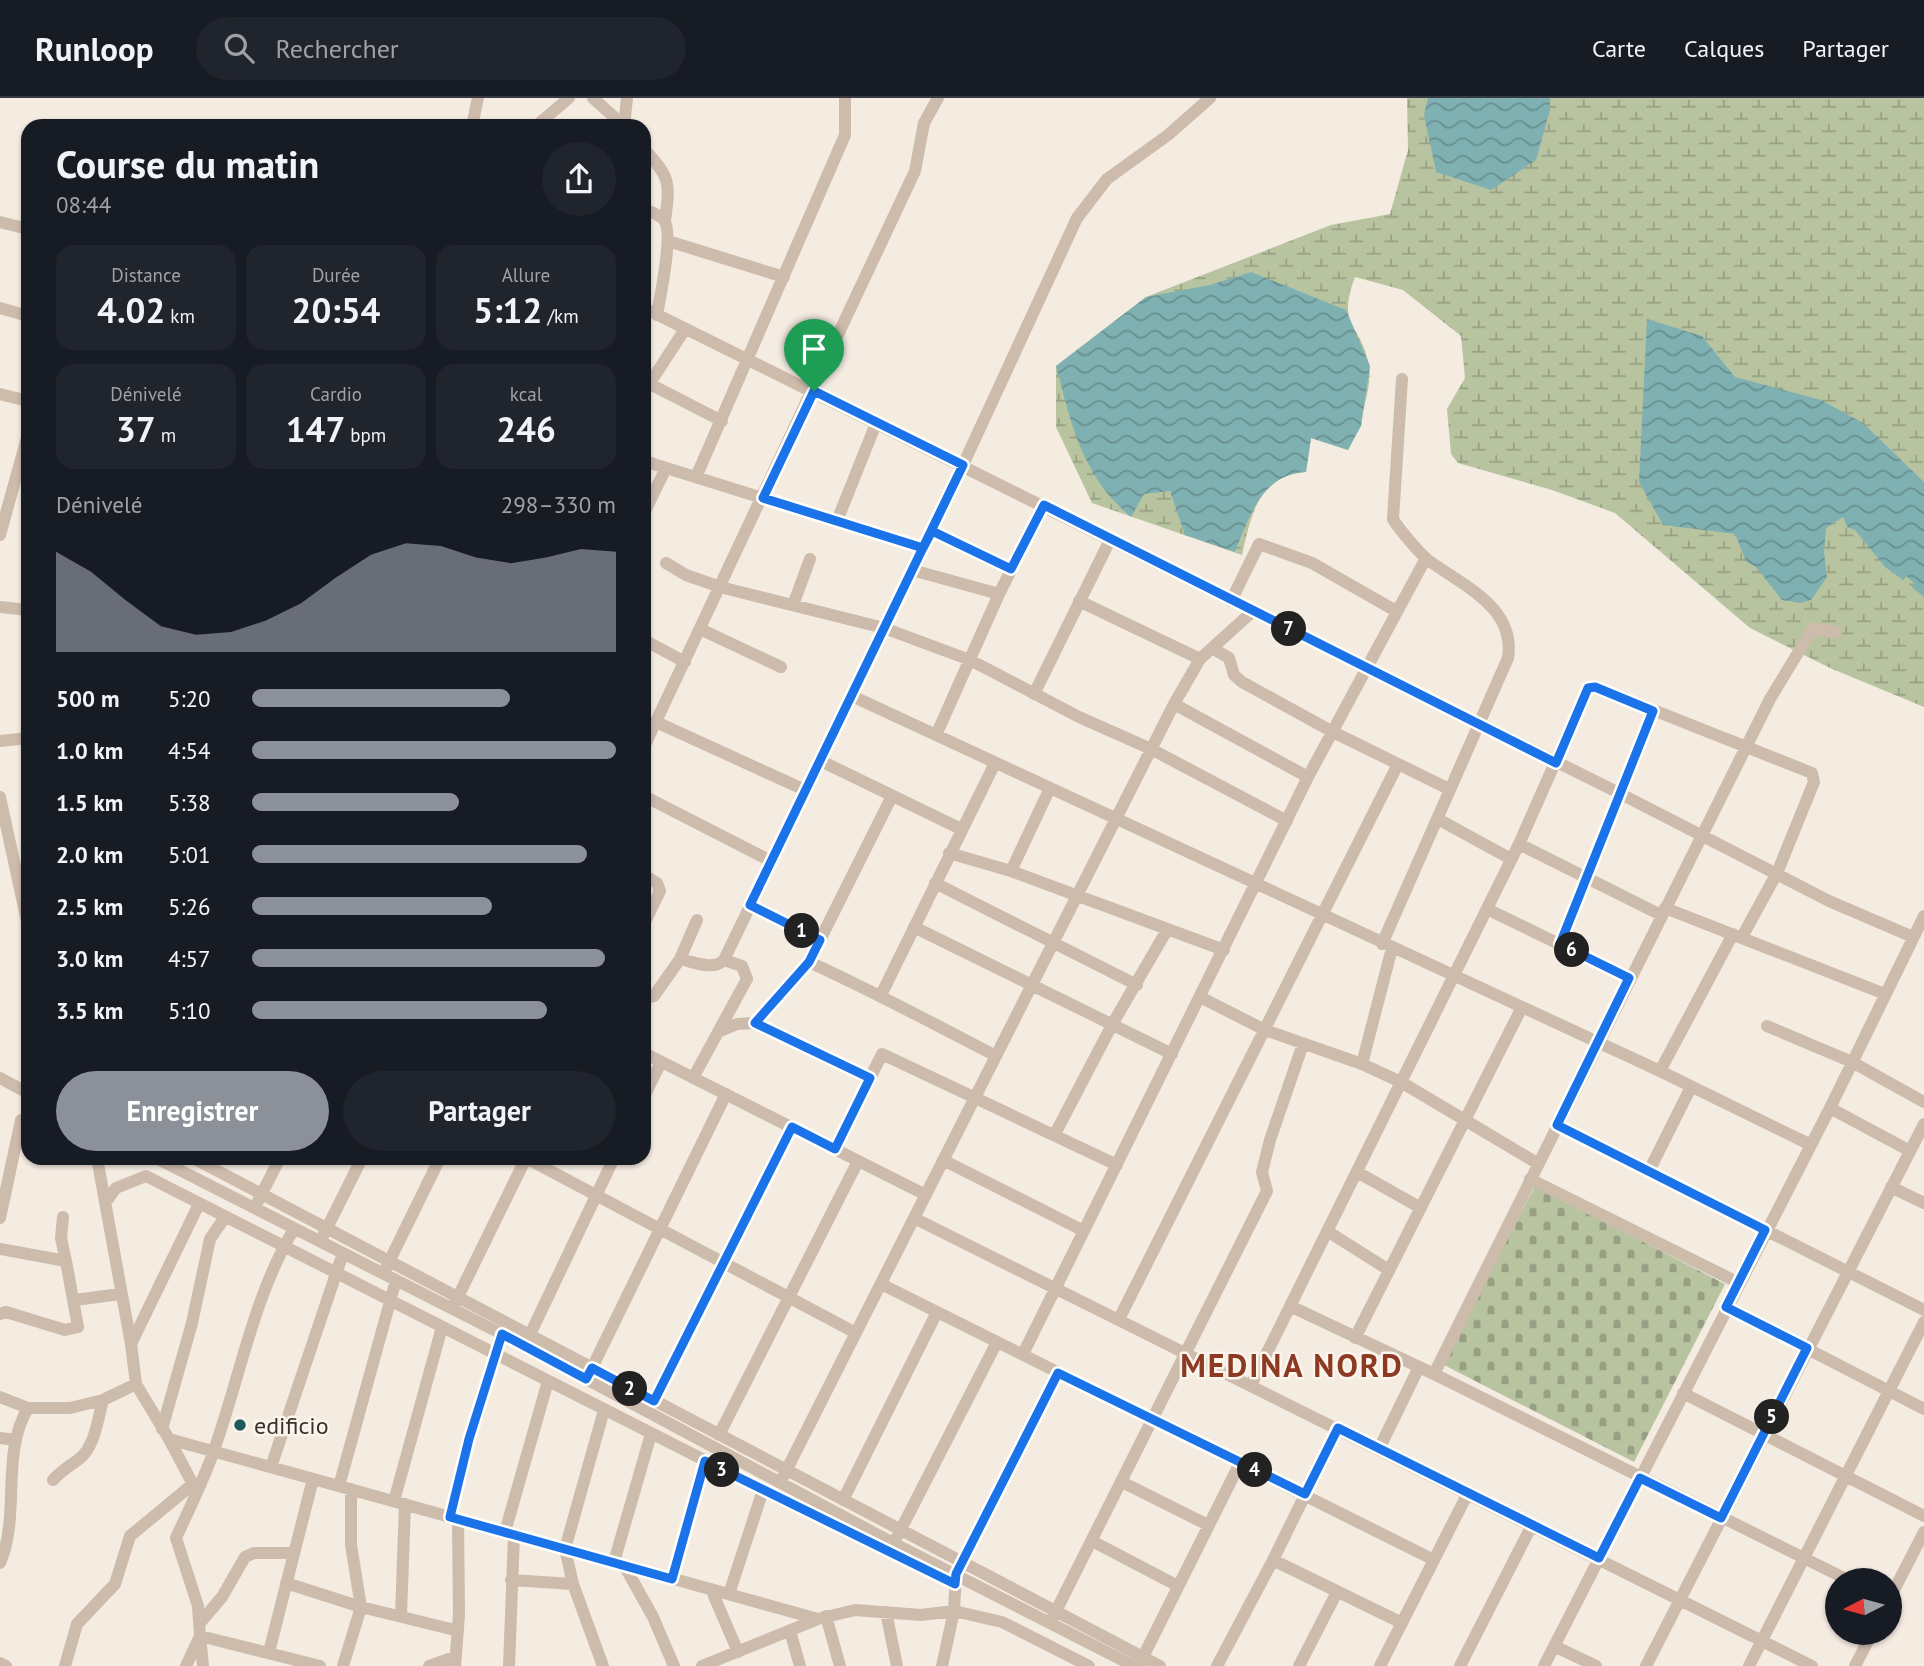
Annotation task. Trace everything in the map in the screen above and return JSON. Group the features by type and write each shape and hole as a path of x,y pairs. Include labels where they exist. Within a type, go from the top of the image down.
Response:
{"street":[{"path":"473,119 478,98"},
{"path":"545,119 569,98"},
{"path":"593,98 616,119"},
{"path":"625,119 627,98"},
{"path":"696,477 845,135 845,98"},
{"path":"651,732 814,391 915,171 924,124 938,98"},
{"path":"680,959 711,966 719,965 724,960 932,531 1077,218 1107,179 1168,135 1210,98"},
{"path":"651,156 665,171 669,180 665,221 668,241 657,315"},
{"path":"651,213 665,221"},
{"path":"0,222 21,227"},
{"path":"668,241 784,277"},
{"path":"0,308 21,314"},
{"path":"651,312 1111,538 1365,669 1619,793 1829,901 1913,937"},
{"path":"651,376 685,329"},
{"path":"1362,1064 1387,946 1449,789 1508,658 1509,635 1503,622 1482,596 1426,558 1396,524 1392,514 1402,379"},
{"path":"651,384 722,421"},
{"path":"0,394 21,399"},
{"path":"837,521 877,421"},
{"path":"0,535 21,459"},
{"path":"651,463 923,548"},
{"path":"651,499 666,468"},
{"path":"937,733 999,594 1044,505"},
{"path":"932,531 1011,569"},
{"path":"1034,694 1111,538"},
{"path":"1231,601 1259,544 1312,563 1396,611"},
{"path":"1023,1354 1308,777 1426,558"},
{"path":"793,605 810,559"},
{"path":"666,562 686,575 720,587 884,628 970,660 1079,717 1151,749 1287,821"},
{"path":"912,570 999,594"},
{"path":"1079,601 1200,659"},
{"path":"0,607 21,609"},
{"path":"784,1476 1174,704 1200,659 1253,611"},
{"path":"1434,1374 1745,748 1811,630 1816,626 1836,632"},
{"path":"700,629 781,667"},
{"path":"651,644 685,662"},
{"path":"1212,648 1229,658 1234,675 1242,681 1333,733 1449,789"},
{"path":"1251,1385 1488,909 1588,688 1595,687 1812,773 1814,777 1777,873 1660,1071"},
{"path":"852,696 937,733 995,763 1521,1009 1660,1071 1811,1145"},
{"path":"1174,704 1308,777"},
{"path":"1560,944 1653,711"},
{"path":"656,722 805,790"},
{"path":"0,741 21,739"},
{"path":"819,760 961,829"},
{"path":"881,995 995,763"},
{"path":"1119,1320 1398,764"},
{"path":"1011,871 1050,788"},
{"path":"755,1023 809,962 892,796"},
{"path":"0,797 5,839 21,881"},
{"path":"651,800 771,861"},
{"path":"1438,819 1511,859"},
{"path":"1519,844 1586,878 1663,912 1738,935 1885,995"},
{"path":"949,853 1011,871 1224,950"},
{"path":"651,879 657,883 660,891 651,910"},
{"path":"935,883 1137,985"},
{"path":"750,905 820,940"},
{"path":"1488,909 1629,978"},
{"path":"1544,1666 1765,1230 1830,1108 1924,916"},
{"path":"651,997 680,959 697,920"},
{"path":"914,927 1172,1054"},
{"path":"1058,1137 1056,1132 1113,1023 1167,930"},
{"path":"693,1078 747,979 741,966 724,960"},
{"path":"809,962 881,995 914,1016 996,1056"},
{"path":"1200,997 1265,1030 1362,1064 1401,1082 1537,1163"},
{"path":"1355,1338 1467,1121 1521,1009"},
{"path":"718,1032 737,1024 755,1023 870,1078"},
{"path":"1768,1026 1852,1062 1924,1102"},
{"path":"1053,1618 1267,1191 1262,1172 1270,1140 1303,1044"},
{"path":"835,1149 882,1054 1117,1165"},
{"path":"651,1057 926,1195"},
{"path":"651,1083 661,1062"},
{"path":"0,1078 21,1089"},
{"path":"1649,1171 1691,1087"},
{"path":"589,1373 726,1094"},
{"path":"1830,1108 1910,1151"},
{"path":"0,1218 21,1120"},
{"path":"1646,1666 1846,1271 1924,1124"},
{"path":"1557,1125 1924,1310"},
{"path":"654,1401 792,1127"},
{"path":"943,1160 1084,1231"},
{"path":"719,1435 858,1161"},
{"path":"98,1165 136,1384 195,1488"},
{"path":"169,1165 342,1253 455,1303 784,1476 843,1500 900,1531 957,1573"},
{"path":"192,1177 197,1165"},
{"path":"208,1165 326,1229 390,1272 455,1303 502,1334 526,1341"},
{"path":"254,1207 277,1165"},
{"path":"320,1242 358,1165"},
{"path":"343,1666 361,1606 345,1488 389,1300 390,1272 437,1165"},
{"path":"455,1303 523,1165"},
{"path":"538,1165 856,1333"},
{"path":"526,1341 611,1165"},
{"path":"1357,1172 1421,1208"},
{"path":"105,1203 116,1188 143,1175 763,1490 957,1573 1022,1609 1053,1618"},
{"path":"1530,1179 1739,1283"},
{"path":"1891,1187 1924,1203"},
{"path":"131,1344 200,1204"},
{"path":"0,1314 6,1312 72,1331 78,1327 79,1320 61,1238 62,1217"},
{"path":"166,1434 210,1239 225,1217"},
{"path":"914,1218 1812,1666"},
{"path":"202,1666 196,1594 176,1538 195,1488 214,1451 283,1247 294,1228"},
{"path":"1327,1231 1389,1270"},
{"path":"0,1250 66,1261"},
{"path":"271,1467 342,1253"},
{"path":"881,1284 1434,1560"},
{"path":"75,1300 120,1294"},
{"path":"1290,1306 1434,1374 1825,1569"},
{"path":"1726,1307 1924,1409"},
{"path":"843,1500 937,1312"},
{"path":"1749,1666 1924,1322"},
{"path":"401,1615 400,1503 442,1327"},
{"path":"429,1666 455,1661 458,1615 454,1518 502,1334"},
{"path":"893,1543 997,1342"},
{"path":"1379,1449 1419,1367"},
{"path":"589,1373 654,1401 719,1435 893,1543 1053,1618 1139,1663 1160,1666"},
{"path":"942,1666 954,1611 957,1573 1058,1373"},
{"path":"509,1666 509,1533 548,1381"},
{"path":"0,1397 28,1408 70,1408 103,1401 136,1384"},
{"path":"1683,1393 1924,1516"},
{"path":"53,1480 65,1466 81,1458 96,1427 103,1401"},
{"path":"0,1563 4,1554 12,1502 10,1467 19,1423 28,1408"},
{"path":"603,1666 573,1584 565,1549 604,1410"},
{"path":"1217,1666 1338,1428"},
{"path":"166,1434 214,1451 345,1488 822,1618"},
{"path":"651,1434 619,1564 674,1666"},
{"path":"0,1438 16,1440"},
{"path":"672,1579 705,1461"},
{"path":"1139,1663 1240,1463"},
{"path":"268,1652 313,1479"},
{"path":"1122,1482 1208,1525"},
{"path":"65,1666 77,1624 114,1584 130,1536 195,1488"},
{"path":"729,1594 763,1490"},
{"path":"1383,1665 1468,1493"},
{"path":"1460,1666 1532,1525"},
{"path":"1902,1575 1924,1532"},
{"path":"1092,1541 1178,1586"},
{"path":"186,1666 199,1630 245,1557 254,1553 294,1553"},
{"path":"1273,1560 1402,1623"},
{"path":"511,1580 573,1584"},
{"path":"286,1583 455,1630"},
{"path":"711,1589 738,1652"},
{"path":"1300,1666 1337,1591"},
{"path":"1002,1622 1022,1609"},
{"path":"706,1665 822,1618 855,1610 920,1615 954,1611 1002,1622 1088,1666"},
{"path":"886,1612 897,1666"},
{"path":"822,1618 840,1666"},
{"path":"199,1630 320,1666"},
{"path":"790,1631 800,1666"},
{"path":"1855,1666 1866,1645"},
{"path":"1555,1646 1595,1666"},
{"path":"0,1663 6,1666"}],"green space":[{"path":"1407,98 1924,98 1924,707 1830,668 1750,628 1615,513 1552,490 1458,463 1451,454 1447,409 1465,378 1461,336 1403,290 1355,277 1348,306 1349,316 1365,351 1370,374 1367,396 1356,432 1348,450 1311,438 1306,472 1277,481 1259,500 1242,555 1092,503 1056,427 1056,366 1146,297 1331,225 1390,214 1408,150"},
{"path":"1535,1186 1725,1284 1634,1462 1442,1364"}],"water":[{"path":"1428,98 1550,98 1550,110 1536,160 1491,190 1436,172 1424,115"},
{"path":"1251,272 1346,310 1370,366 1361,426 1348,450 1311,438 1306,472 1278,480 1268,489 1252,512 1235,552 1185,535 1170,491 1144,494 1131,517 1114,501 1100,484 1081,448 1056,366 1146,297 1210,285"},
{"path":"1647,319 1702,336 1735,377 1821,400 1863,423 1924,482 1924,597 1912,587 1914,583 1906,576 1903,580 1885,567 1855,530 1847,527 1843,517 1826,528 1824,552 1827,577 1811,600 1800,603 1782,600 1756,567 1746,561 1735,534 1663,525 1639,482"}],"place":[{"name":"edificio","path":"240,1425"}],"district":[{"name":"MEDINA NORD","path":"1292,1365"}],"route":[{"path":"814,391 763,498 923,548 932,531 1011,569 1044,505 1556,763 1588,688 1595,687 1653,711 1560,944 1629,978 1557,1125 1765,1230 1726,1307 1807,1348 1721,1518 1640,1478 1599,1558 1338,1428 1305,1494 1058,1373 956,1574 955,1584 705,1461 672,1579 450,1517 469,1439 502,1334 586,1379 592,1368 654,1401 792,1127 835,1149 870,1078 755,1023 809,962 820,940 750,905 852,696 884,628 923,548 963,465 814,391"}]}
